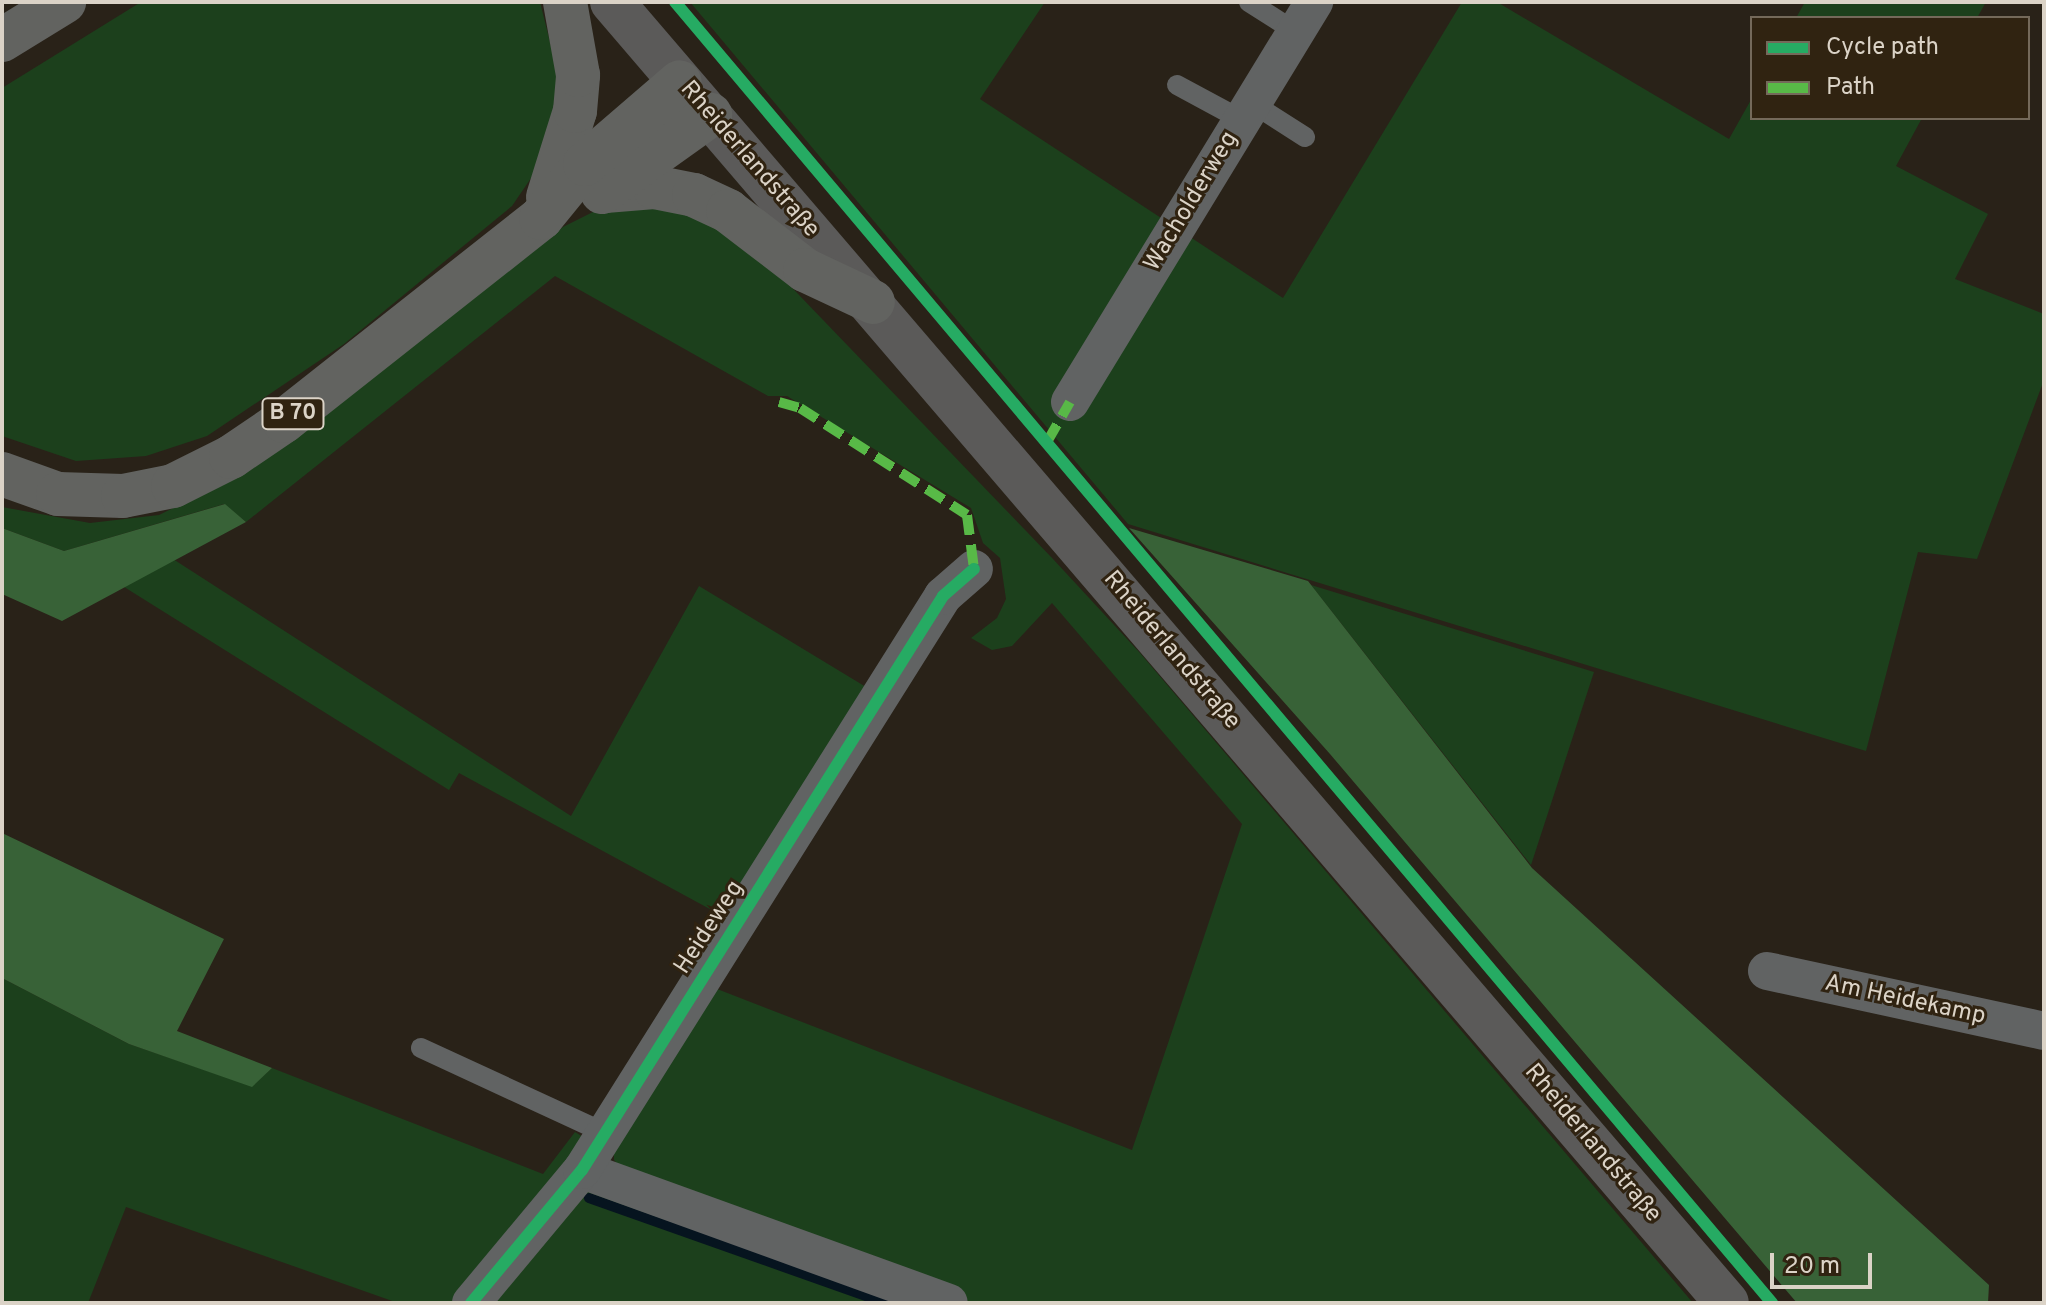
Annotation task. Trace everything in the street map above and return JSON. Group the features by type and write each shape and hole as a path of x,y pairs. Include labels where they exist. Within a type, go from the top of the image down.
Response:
{"main road":[{"path":"2,40 64,2"},
{"path":"541,218 575,111 578,75 565,2"},
{"name":"Rheiderlandstraße","path":"612,2 873,302 1727,1303"},
{"name":"B 70","path":"2,474 58,494 123,496 173,486 284,421 541,218 585,164 680,82"},
{"name":"B 70","path":"541,218 605,191 710,115"},
{"path":"605,191 654,187 694,195 728,211 805,270 873,302"}],"street":[{"name":"Wacholderweg","path":"1070,402 1305,17"},
{"name":"Heideweg","path":"471,1303 582,1170 943,596 974,569"},
{"name":"Am Heidekamp","path":"1767,971 2044,1031"},
{"path":"582,1170 949,1303"}],"lane":[{"path":"1249,2 1305,17"},
{"path":"1177,85 1305,137"},
{"path":"421,1048 605,1133"}],"green space":[{"path":"141,2 540,2 560,82 540,165 512,206 344,344 207,436 146,456 76,461 2,436 2,88"},
{"path":"690,2 1045,2 980,99 1283,298 1462,2 1497,2 1729,139 1750,102 1750,120 1921,120 1896,166 1988,214 1955,279 2044,314 2044,380 1977,559 1918,552 1866,751 1128,524"},
{"path":"1805,2 1986,2 1978,16 1797,16"},
{"path":"649,198 725,218 1053,559 1140,653 1693,1303 965,1303 626,1175 614,1160 614,1141 712,987 1132,1150 1242,824 1052,603 1012,646 992,650 971,638 997,618 1006,599 1000,558 983,543 971,508 787,396 768,396 555,276 246,522 224,504 64,551 2,528 2,507 90,523 159,515 234,478 563,227 609,204"},
{"path":"225,504 246,522 62,621 2,594 2,528 64,551"},
{"path":"1129,528 1308,581 1532,868 1989,1285 1988,1303 1797,1303 1330,754"},
{"path":"173,559 571,816 699,586 866,687 693,958 719,914 459,773 449,790 121,585"},
{"path":"1311,585 1594,672 1531,865"},
{"path":"2,833 224,939 177,1031 272,1068 252,1087 129,1044 2,978"},
{"path":"2,978 129,1044 252,1086 272,1068 543,1174 575,1132 591,1142 460,1303 398,1303 126,1207 88,1303 2,1303"},
{"path":"582,1188 927,1303 482,1303"}],"waterway":[{"path":"589,1198 886,1303"}],"marked path":[{"path":"779,402 800,408 967,515 974,569"},
{"path":"1047,442 1070,402"}],"cycle path":[{"path":"675,2 1772,1303"},
{"path":"471,1303 582,1170 943,596 974,569"}]}
